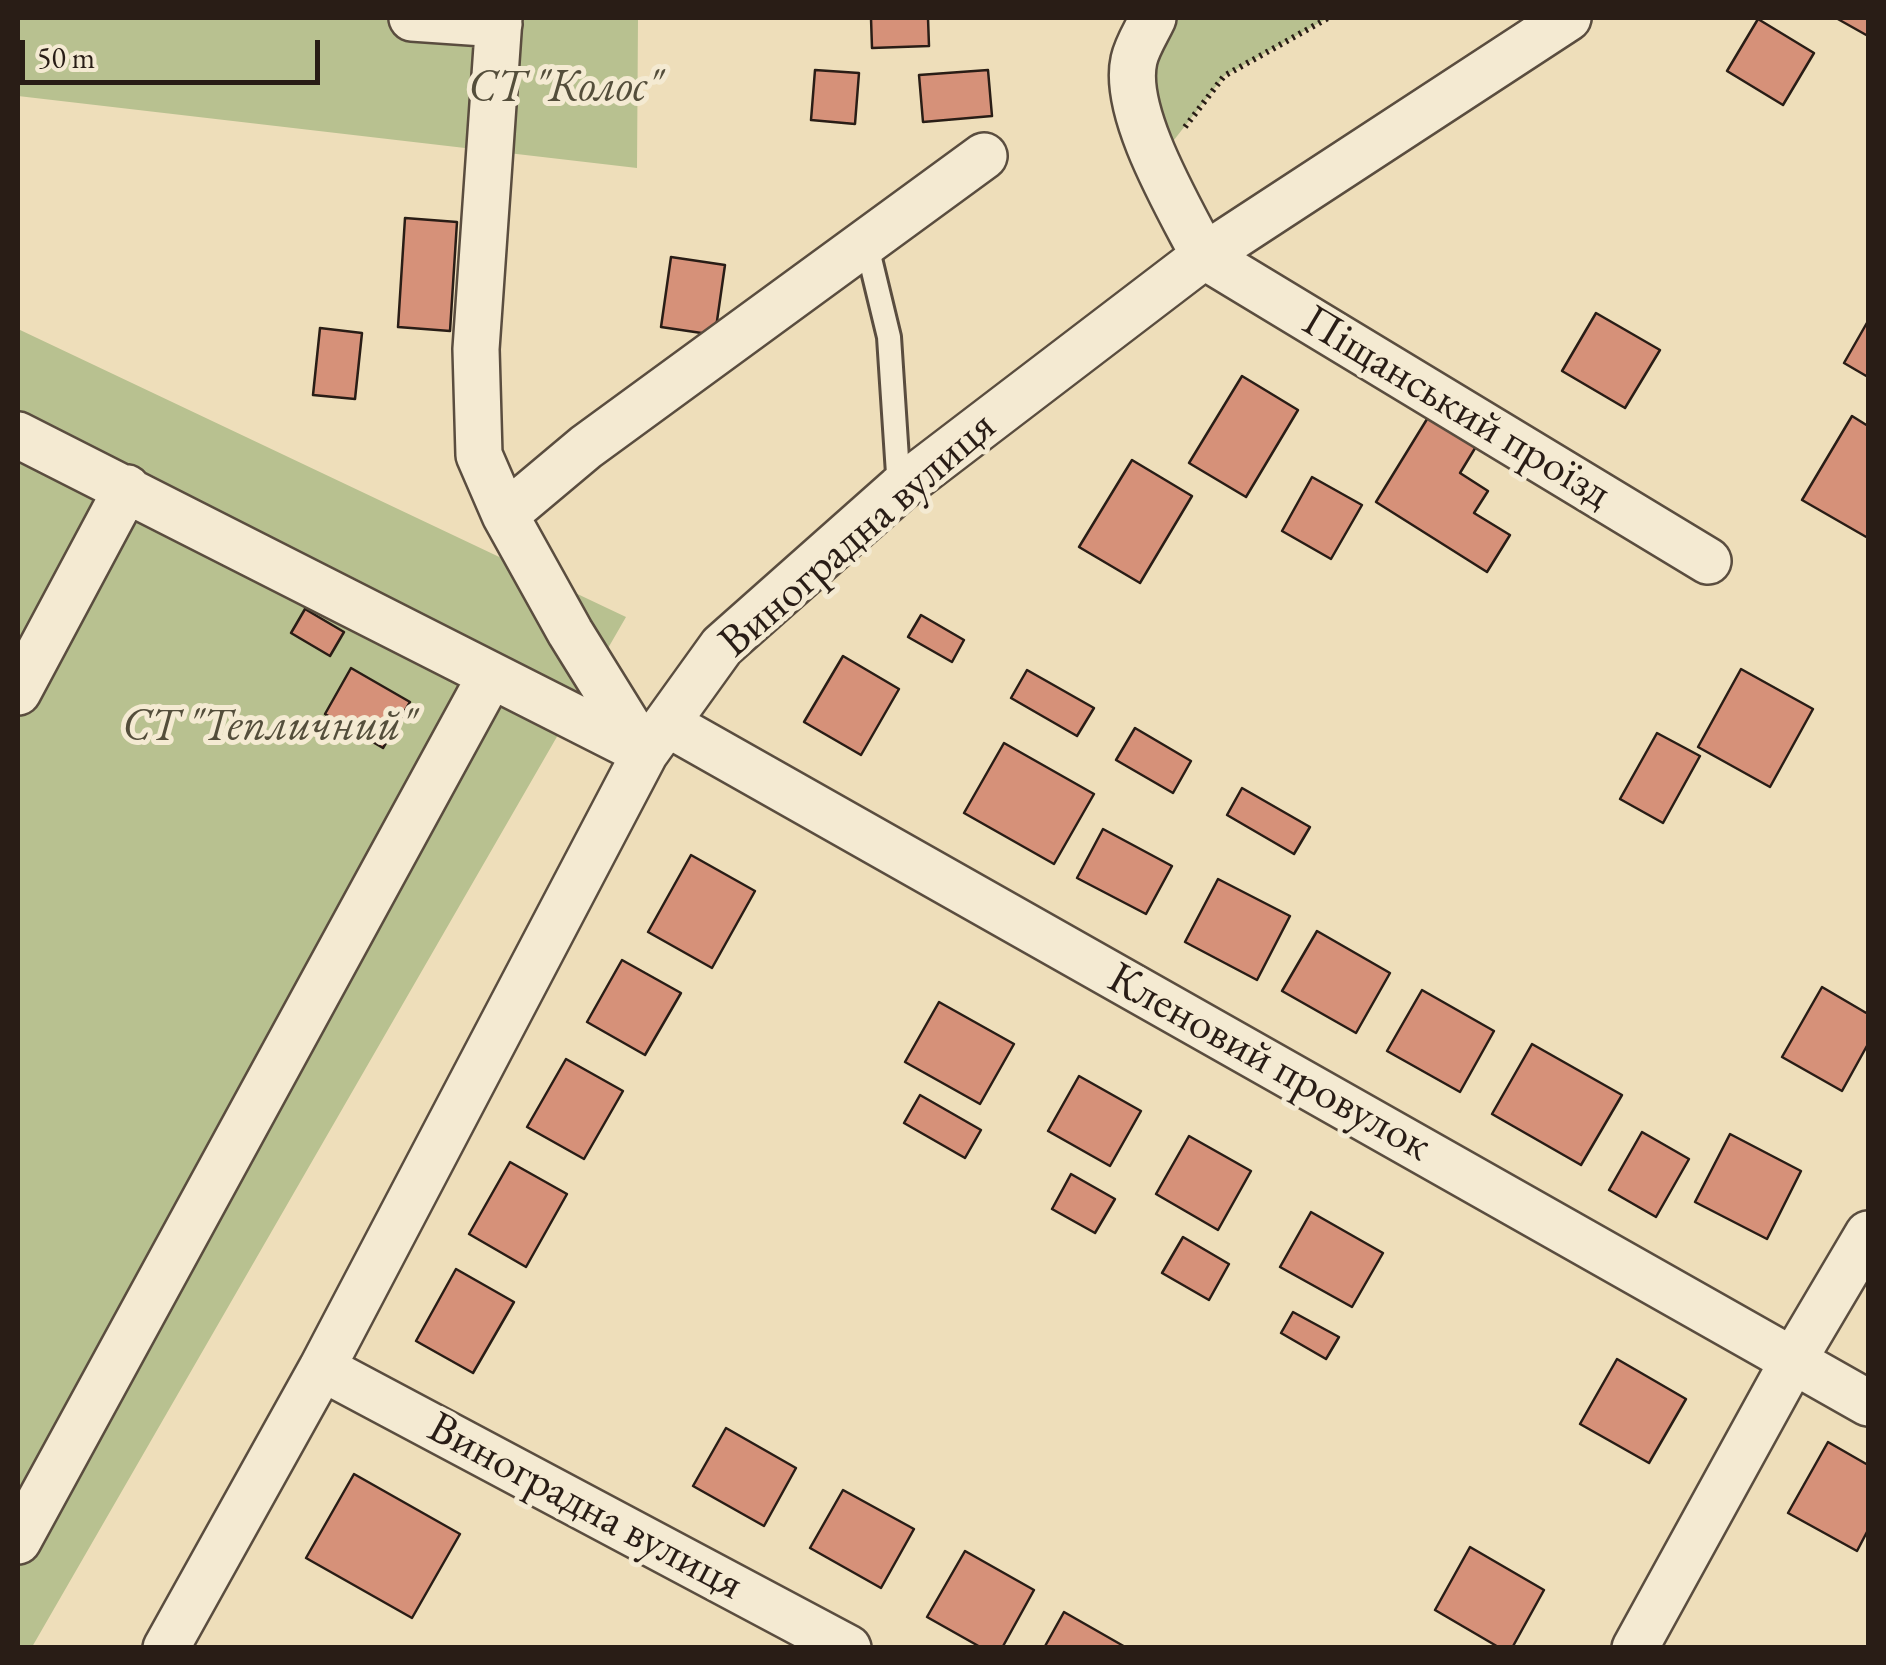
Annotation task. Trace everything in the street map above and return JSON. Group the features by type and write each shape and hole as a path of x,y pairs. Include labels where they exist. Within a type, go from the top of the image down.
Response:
{"street":[{"path":"412,18 499,20 476,349 479,455 504,514 570,632 657,739"},
{"path":"1153,18 1133,62 1138,114 1156,163 1204,256"},
{"name":"Виноградна вулиця","path":"166,1648 322,1368 657,739 722,646 899,489 1204,256 1568,18"},
{"path":"504,514 586,446 984,156"},
{"name":"Піщанський проїзд","path":"1204,256 1708,561"},
{"name":"Кленовий провулок","path":"18,435 490,675 657,739 1794,1359 1868,1403"},
{"path":"18,692 127,488"},
{"path":"18,1540 490,675"},
{"path":"1635,1648 1794,1359 1868,1234"},
{"name":"Виноградна вулиця","path":"322,1368 848,1648"}],"lane":[{"path":"866,242 890,337 899,489"}],"path":[{"path":"1156,163 1224,76 1328,18"}],"green space":[{"name":"СТ \"Колос\"","path":"18,18 638,18 637,168 18,96"},
{"path":"1153,18 1328,18 1224,76 1156,163"},
{"name":"СТ \"Тепличний\"","path":"18,329 626,617 32,1647 18,1648"}],"building":[{"path":"871,18 928,18 929,46 872,48"},
{"path":"1836,18 1868,18 1868,36"},
{"path":"1758,19 1814,53 1783,105 1727,71"},
{"path":"815,70 859,73 855,124 811,120"},
{"path":"988,70 992,116 923,122 919,75"},
{"path":"405,218 457,222 450,331 398,327"},
{"path":"671,257 725,265 715,335 661,327"},
{"path":"1596,313 1660,350 1625,408 1562,371"},
{"path":"1868,321 1868,377 1844,363"},
{"path":"320,328 362,333 355,399 313,395"},
{"path":"1242,376 1298,410 1246,497 1189,463"},
{"path":"1432,411 1480,440 1460,473 1488,491 1474,513 1510,535 1487,572 1376,502"},
{"path":"1852,416 1868,426 1868,538 1802,500"},
{"path":"1132,460 1192,496 1140,583 1079,547"},
{"path":"1312,477 1362,505 1331,559 1282,531"},
{"path":"305,609 344,632 330,656 291,633"},
{"path":"921,615 964,640 952,662 908,637"},
{"path":"843,656 899,689 861,755 804,722"},
{"path":"351,668 410,702 383,748 325,714"},
{"path":"1741,669 1813,709 1770,787 1698,747"},
{"path":"1027,670 1094,708 1077,736 1011,698"},
{"path":"1135,728 1191,761 1173,793 1116,760"},
{"path":"1657,733 1700,756 1663,823 1620,799"},
{"path":"1004,743 1094,794 1054,864 964,813"},
{"path":"1242,788 1310,827 1294,854 1227,815"},
{"path":"1103,829 1172,866 1146,914 1077,878"},
{"path":"691,855 755,891 712,968 648,932"},
{"path":"1218,879 1290,916 1257,980 1185,942"},
{"path":"1317,931 1390,973 1356,1033 1282,991"},
{"path":"622,960 681,993 645,1055 587,1022"},
{"path":"1822,987 1868,1014 1868,1044 1842,1091 1782,1057"},
{"path":"1422,990 1494,1031 1460,1092 1387,1051"},
{"path":"939,1002 1014,1044 980,1104 905,1062"},
{"path":"1532,1044 1622,1095 1581,1165 1492,1114"},
{"path":"566,1059 623,1091 584,1159 527,1127"},
{"path":"1079,1076 1141,1111 1110,1166 1048,1131"},
{"path":"920,1095 981,1130 965,1158 904,1123"},
{"path":"1642,1132 1689,1159 1656,1217 1609,1190"},
{"path":"1730,1134 1801,1171 1767,1239 1695,1202"},
{"path":"1189,1136 1251,1171 1218,1230 1156,1194"},
{"path":"510,1162 567,1194 526,1267 469,1234"},
{"path":"1071,1174 1115,1199 1095,1233 1052,1209"},
{"path":"1311,1212 1383,1253 1352,1307 1280,1267"},
{"path":"1183,1237 1229,1264 1209,1300 1162,1273"},
{"path":"456,1269 514,1302 473,1373 416,1341"},
{"path":"1293,1312 1339,1337 1326,1359 1281,1333"},
{"path":"1617,1359 1686,1399 1649,1463 1580,1424"},
{"path":"726,1428 796,1468 764,1526 693,1486"},
{"path":"1828,1442 1868,1465 1868,1530 1857,1551 1788,1513"},
{"path":"354,1474 460,1534 412,1618 306,1558"},
{"path":"843,1490 914,1529 881,1588 810,1548"},
{"path":"1470,1547 1544,1590 1512,1648 1500,1648 1435,1610"},
{"path":"965,1551 1034,1590 1002,1648 982,1648 927,1617"},
{"path":"1064,1612 1127,1648 1044,1648"}]}
